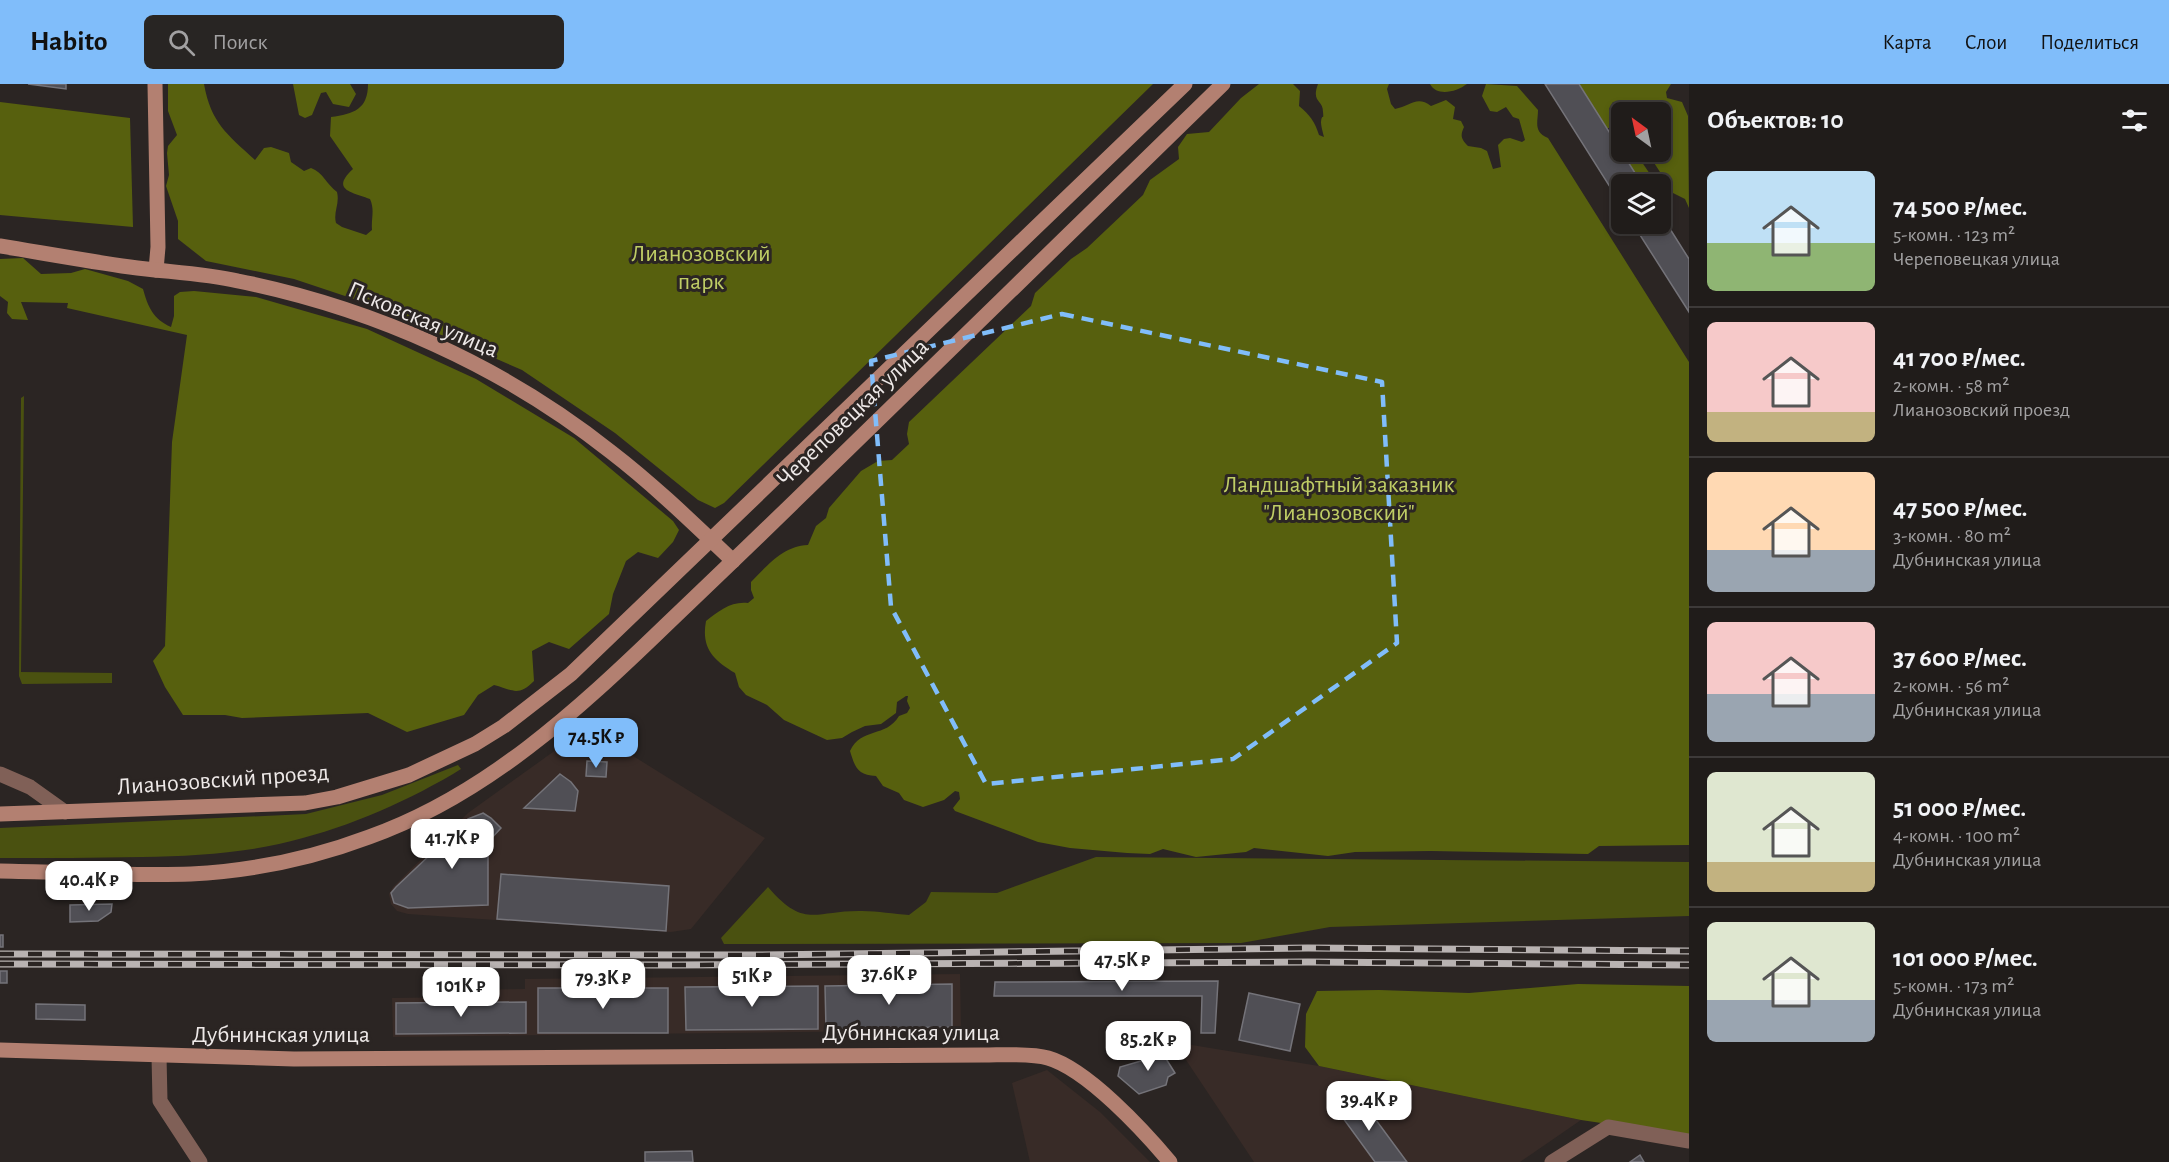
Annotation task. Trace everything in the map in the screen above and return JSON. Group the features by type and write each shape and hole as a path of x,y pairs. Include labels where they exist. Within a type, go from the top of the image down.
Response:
{"main road":[{"path":"155,84 158,247 156,270"},
{"name":"Череповецкая улица","path":"475,744 504,726 571,674 1185,84"},
{"name":"Череповецкая улица","path":"0,872 189,874 274,864 338,848 406,823 478,783 547,734 590,698 1223,84"},
{"name":"Псковская улица","path":"0,246 237,280 333,305 376,320 468,360 577,426 613,453 733,561"},
{"name":"Лианозовский проезд","path":"0,814 305,803 384,784 436,764 475,744"},
{"name":"Дубнинская улица","path":"0,1050 294,1059 984,1055 1045,1057 1059,1061 1073,1070 1116,1105 1170,1162"}],"street":[{"path":"0,774 30,787 64,812"},
{"path":"159,1056 160,1101 200,1162"},
{"path":"1552,1162 1608,1127 1689,1141"}],"highlighted area":[{"path":"1062,314 1382,382 1397,643 1233,759 986,784 891,607 871,361"}],"shaded area":[{"path":"578,734 609,741 765,838 691,929 671,932 408,914 397,911 391,904 389,894 393,887 468,813"},
{"path":"960,974 961,1030 393,1037 392,998 467,997 468,990 525,989 525,979"},
{"path":"1174,1042 1319,1066 1581,1120 1520,1162 1254,1162"},
{"path":"1047,1070 1100,1112 1150,1162 1030,1162 1012,1083"}],"green space":[{"name":"Лианозовский парк","path":"168,84 204,84 211,109 222,127 236,143 255,160 264,148 271,147 289,153 291,162 304,171 311,168 315,170 337,192 336,223 366,235 372,230 373,210 370,199 351,192 344,186 346,176 353,169 330,136 331,117 358,109 365,99 368,84 1153,84 724,503 715,508 698,500 615,433 522,370 372,305 294,279 206,261 178,239 178,221 166,186 169,175 168,146 177,135 168,111"},
{"path":"293,84 350,84 356,94 349,107 333,104 326,92 321,93 312,115 305,118 299,115"},
{"name":"Ландшафтный заказник \"Лианозовский\"","path":"1259,84 1293,84 1300,91 1299,106 1312,119 1319,135 1324,137 1321,122 1322,108 1316,95 1318,84 1389,84 1387,89 1391,104 1395,109 1417,101 1431,106 1446,100 1455,107 1453,119 1461,121 1464,127 1462,137 1464,141 1468,146 1487,151 1493,169 1501,167 1498,145 1504,139 1510,138 1522,142 1525,140 1519,119 1513,117 1506,107 1497,112 1490,111 1482,96 1486,84 1517,86 1538,110 1538,130 1548,138 1689,362 1689,845 1599,846 1588,854 1431,851 1355,852 1328,856 1254,848 1246,852 1196,857 1163,849 1150,854 1127,853 1070,848 1038,842 955,811 953,808 960,799 959,792 955,791 944,800 923,807 904,800 899,793 883,786 876,776 865,774 858,769 850,751 860,738 887,727 899,716 907,713 910,708 907,701 908,696 897,702 896,713 881,724 865,726 842,738 827,740 784,720 767,705 746,695 739,687 735,673 720,663 710,652 705,639 706,621 726,608 748,603 754,598 751,582 783,553 808,545 816,526 826,518 829,508 861,471 878,461 892,460 909,444 907,434 909,422 1031,306 1035,293 1143,195 1150,180 1179,159 1178,147 1187,134 1209,132 1241,98"},
{"path":"1430,84 1467,84 1458,89 1442,92 1437,91"},
{"path":"1579,84 1671,84 1666,92 1667,98 1682,102 1688,116 1689,208 1685,199 1671,192 1671,174 1660,174 1654,162 1671,162 1671,102 1611,102 1609,109 1611,128 1604,128"},
{"path":"0,102 130,118 133,227 0,215"},
{"path":"1628,162 1642,162 1650,174 1635,174"},
{"path":"23,258 41,274 71,273 85,269 128,281 143,289 152,312 171,327 174,316 174,296 180,292 194,291 256,297 367,329 476,379 574,438 673,521 679,530 673,542 658,558 638,552 626,561 613,594 609,614 569,649 549,642 532,651 534,681 519,691 494,685 478,695 464,715 407,732 368,713 242,718 225,715 183,715 165,687 153,661 165,646 172,442 187,335 67,308 68,303 21,302 28,320 12,319 7,313 8,302 0,296 0,259"},
{"path":"24,396 21,672 112,673 112,683 22,684 19,676 21,398"},
{"path":"458,765 461,769 453,774 390,807 325,832 279,844 228,852 176,856 0,858 0,828 306,814 382,795"},
{"path":"1096,857 1689,862 1689,916 1330,927 1241,943 724,944 721,938 768,887 792,909 811,915 874,911 909,915 926,902 931,892 997,893"},
{"path":"1578,984 1689,986 1689,1136 1581,1120 1319,1066 1305,1047 1306,1014 1317,991 1379,990 1469,993"}],"building":[{"path":"28,84 66,84 66,89"},
{"path":"1545,84 1579,84 1611,135 1611,162 1628,162 1636,174 1611,174 1611,189"},
{"path":"1671,230 1689,259 1689,312 1639,234 1671,234"},
{"path":"587,761 607,762 606,777 586,776"},
{"path":"560,774 578,791 575,811 524,808"},
{"path":"483,813 501,828 488,842 488,905 408,908 394,903 391,893 396,887 468,819"},
{"path":"501,874 669,886 666,931 497,919"},
{"path":"112,904 111,912 98,921 70,922 70,905"},
{"path":"0,935 3,935 3,947 0,947"},
{"path":"0,971 7,971 7,983 0,983"},
{"path":"1218,981 1215,1033 1201,1033 1202,996 994,996 995,982"},
{"path":"952,984 952,1027 826,1029 825,986"},
{"path":"818,986 818,1029 686,1030 685,987"},
{"path":"538,988 668,988 668,1033 538,1033"},
{"path":"1249,993 1300,1004 1290,1051 1239,1040"},
{"path":"526,1002 526,1033 396,1034 396,1003"},
{"path":"36,1004 85,1005 85,1020 36,1019"},
{"path":"1155,1045 1158,1046 1175,1073 1168,1077 1166,1085 1139,1094 1118,1076 1120,1067 1151,1058 1147,1053 1148,1049"},
{"path":"1344,1095 1353,1107 1362,1101 1407,1162 1375,1162 1332,1103"},
{"path":"692,1151 693,1162 645,1162 645,1152"},
{"path":"1640,1155 1644,1162 1630,1162"}],"railway":[{"path":"0,954 755,955 1308,948 1689,951"},
{"path":"0,964 674,965 1308,962 1689,965"}]}
